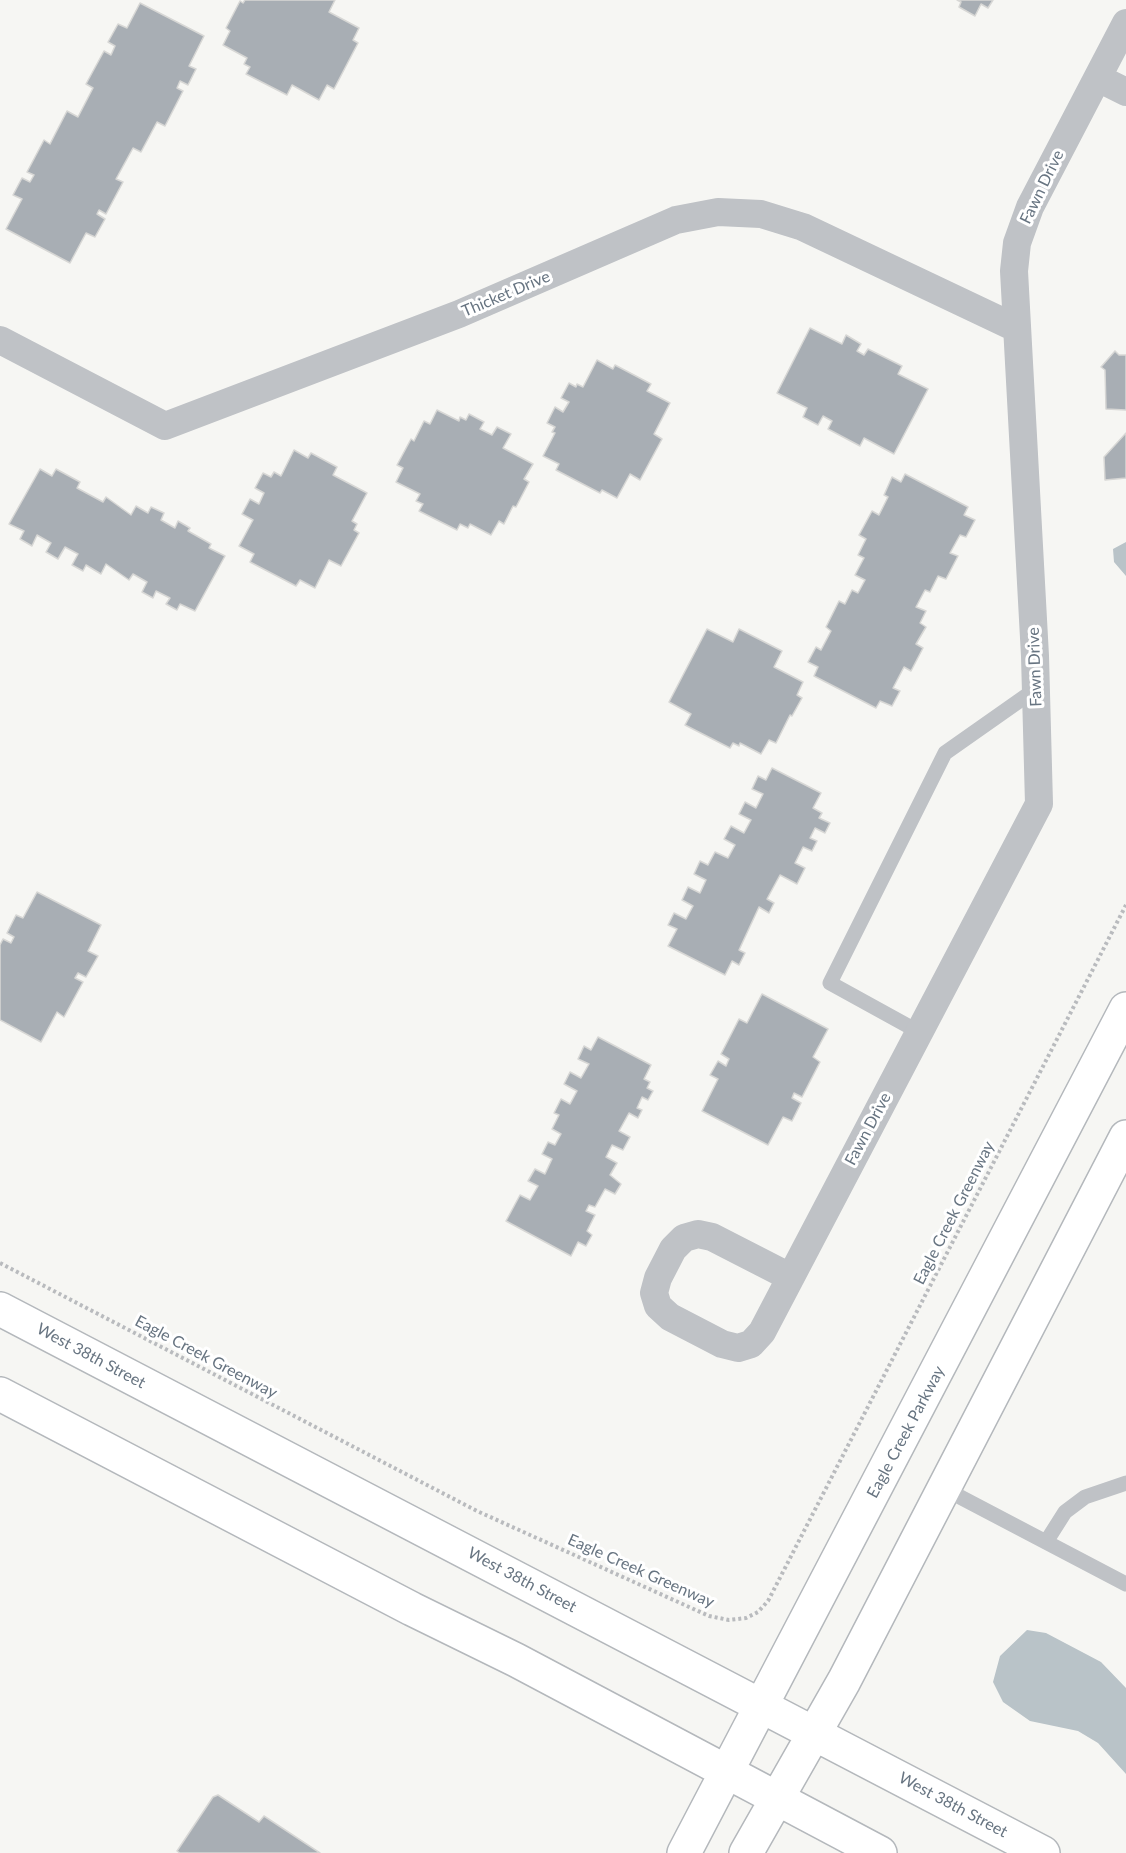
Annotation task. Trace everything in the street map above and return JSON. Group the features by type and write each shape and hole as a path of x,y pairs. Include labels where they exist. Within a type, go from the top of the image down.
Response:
{"main road":[{"name":"Eagle Creek Parkway","path":"684,1853 1126,1009"},
{"path":"746,1853 844,1681 1126,1137"},
{"name":"West 38th Street","path":"0,1309 1043,1853"},
{"path":"0,1394 412,1609 516,1659 726,1773 880,1853"}],"street":[{"name":"Fawn Drive","path":"790,1277 712,1237 698,1234 684,1238 673,1249 658,1278 654,1293 658,1306 670,1317 722,1344 738,1348 751,1344 762,1332 1039,804 1036,689 1014,271 1023,225 1030,207 1126,23"},
{"path":"1098,78 1126,92"},
{"name":"Thicket Drive","path":"0,340 165,426 459,314 676,220 718,212 761,214 803,227 1017,328"}],"lane":[{"path":"919,1032 830,983 945,753 1036,689"},
{"path":"1046,1542 1065,1512 1085,1497 1126,1484"},
{"path":"943,1488 1126,1584"}],"path":[{"name":"Eagle Creek Greenway","path":"0,1263 477,1511 709,1616 729,1620 746,1618 758,1612 768,1602 1126,905"}],"shaded area":[{"path":"1126,542 1126,576 1114,562 1113,549"},
{"path":"1027,1630 1046,1633 1101,1662 1126,1688 1126,1774 1098,1743 1078,1731 1030,1721 1003,1702 993,1682 1000,1656"}],"building":[{"path":"245,0 335,0 329,12 359,28 353,40 358,43 334,89 327,85 319,100 292,85 287,95 246,74 250,67 244,64 247,58 223,45 230,31 226,28 240,1 243,3"},
{"path":"957,0 993,0 988,8 981,4 975,16 959,7 961,2"},
{"path":"140,3 204,36 189,66 196,69 188,85 180,81 177,88 183,91 165,126 157,122 141,152 133,148 116,179 123,182 106,214 99,210 97,214 105,219 95,237 86,233 70,263 6,229 22,199 13,195 22,178 30,182 34,175 27,172 44,140 50,144 67,111 78,117 93,88 86,84 104,51 111,55 115,46 108,42 118,24 127,28"},
{"path":"810,328 842,344 846,335 861,344 857,351 864,355 868,349 902,366 898,374 928,389 894,454 864,438 860,446 828,429 832,421 823,416 818,425 803,417 807,408 777,393"},
{"path":"1115,351 1119,355 1126,355 1126,410 1106,409 1105,370 1101,367"},
{"path":"597,360 613,369 615,365 651,384 647,391 670,403 654,434 662,439 640,480 630,474 617,498 602,490 600,493 556,470 559,464 543,456 555,433 552,432 555,427 547,423 555,407 563,412 569,402 561,398 569,383 576,387 577,384 583,387"},
{"path":"437,410 459,421 460,417 466,420 469,414 484,422 480,429 492,435 497,427 511,434 503,448 533,464 524,479 529,482 516,507 513,506 504,524 499,521 491,535 470,524 468,528 460,524 457,530 419,511 423,504 416,501 420,494 396,482 403,468 397,465 411,439 414,441 424,421 430,424"},
{"path":"1126,433 1126,478 1105,480 1104,457"},
{"path":"294,450 308,458 311,453 337,467 333,475 367,493 352,521 357,524 354,530 359,533 341,566 329,560 315,588 300,580 296,586 250,562 254,554 239,546 253,520 242,514 250,499 259,504 264,493 255,488 263,473 271,477 274,472 281,476"},
{"path":"40,469 52,476 56,469 80,482 77,488 103,502 106,497 131,515 136,506 148,513 151,507 164,513 161,520 175,528 178,521 190,528 188,531 211,544 209,548 225,556 195,611 180,604 177,610 166,604 170,598 156,591 153,598 142,592 147,582 133,574 129,580 106,564 101,574 86,565 83,571 72,565 78,554 65,547 58,559 46,552 51,543 37,535 32,546 20,539 24,531 9,524"},
{"path":"905,474 968,507 964,515 975,520 966,537 960,535 950,553 958,556 946,579 938,576 930,592 925,590 916,607 926,611 920,623 926,627 916,644 923,648 911,671 904,667 893,688 900,691 892,706 880,701 876,708 814,676 818,667 808,662 816,647 821,650 831,631 826,627 839,601 845,604 852,590 858,593 865,580 855,575 864,558 858,555 866,539 859,535 872,511 879,515 888,497 884,495 892,477 901,482"},
{"path":"707,629 733,642 739,629 782,651 774,667 803,682 797,695 802,698 792,716 790,715 776,743 769,740 761,754 740,743 739,746 733,743 730,748 685,725 691,714 669,702"},
{"path":"772,768 821,793 813,808 822,813 819,818 830,823 825,833 815,828 810,838 817,841 812,851 803,847 795,863 805,868 797,884 780,875 767,899 774,903 769,913 759,907 739,950 745,953 739,965 732,961 725,975 668,946 677,929 668,925 674,913 686,919 693,906 682,900 688,887 700,893 706,880 694,874 700,861 708,865 715,852 728,858 735,845 724,839 731,826 744,833 751,820 739,814 745,802 756,808 763,794 752,789 758,776 766,780"},
{"path":"37,892 101,925 88,951 98,956 86,977 78,973 75,978 83,982 64,1017 57,1012 41,1042 0,1020 0,945 3,939 11,943 14,937 7,933 16,915 23,918"},
{"path":"762,994 828,1029 813,1057 820,1062 802,1097 794,1093 792,1098 801,1103 792,1121 783,1117 768,1145 702,1111 718,1079 710,1075 718,1061 726,1066 729,1059 721,1054 739,1019 747,1023"},
{"path":"598,1037 651,1065 644,1079 650,1082 647,1088 653,1091 648,1100 642,1097 637,1108 642,1110 638,1118 629,1113 619,1131 630,1137 623,1150 612,1145 606,1157 617,1163 610,1175 621,1184 615,1194 605,1189 595,1207 589,1205 586,1211 595,1215 587,1231 592,1235 586,1246 578,1242 571,1256 506,1221 520,1195 530,1200 538,1186 528,1181 535,1169 545,1174 552,1159 542,1154 548,1142 555,1145 561,1134 552,1129 559,1115 554,1113 561,1099 570,1104 577,1091 564,1084 570,1072 581,1078 589,1064 578,1059 584,1046 591,1050"},
{"path":"218,1795 259,1822 264,1816 320,1853 180,1853 177,1851 213,1797"}]}
